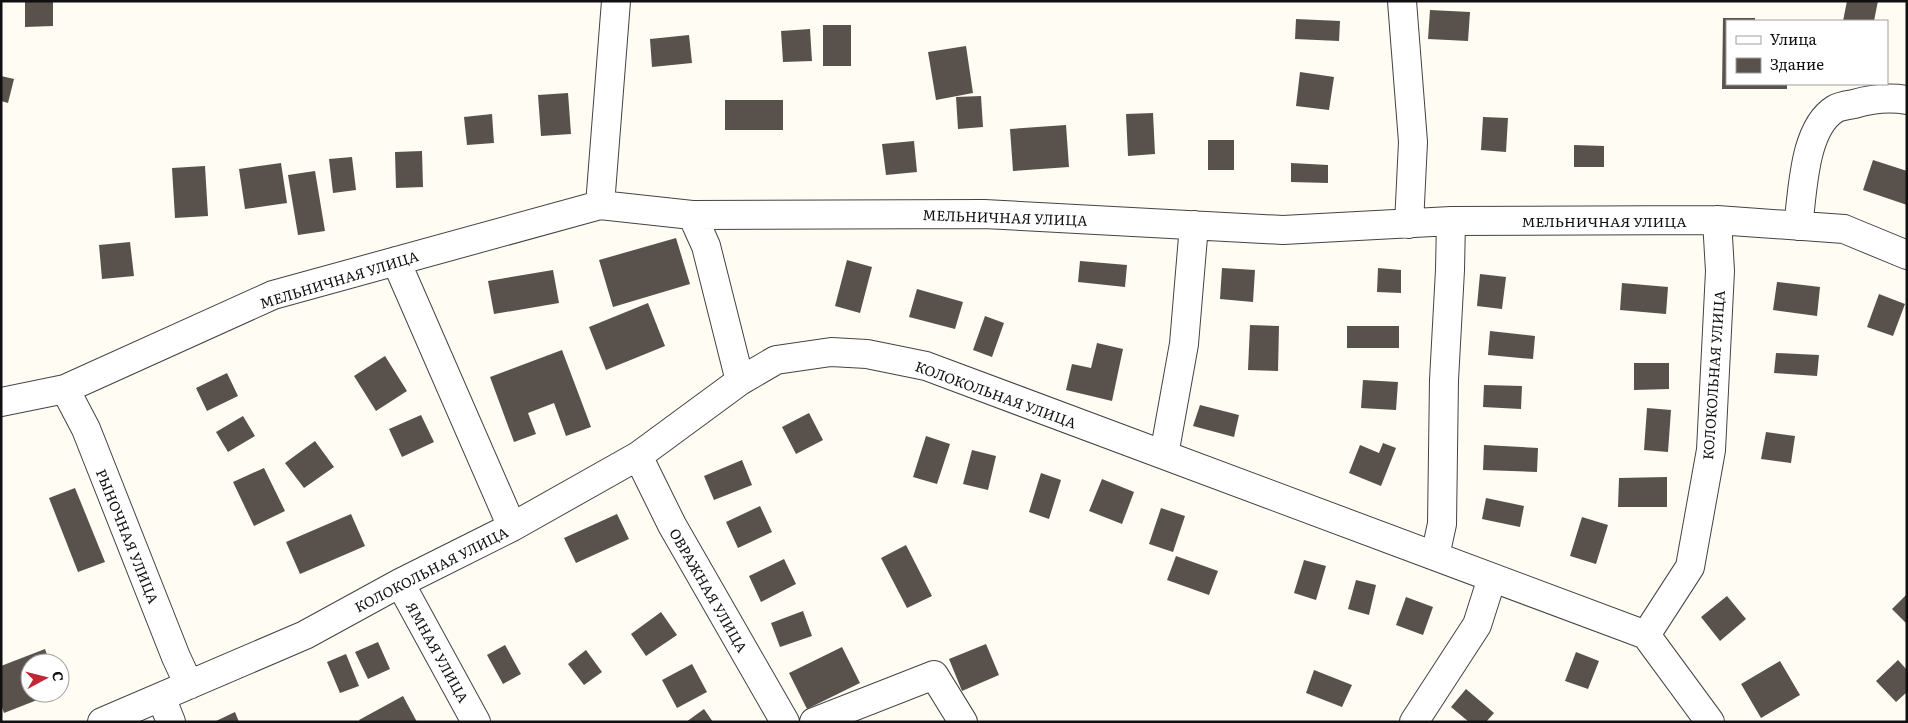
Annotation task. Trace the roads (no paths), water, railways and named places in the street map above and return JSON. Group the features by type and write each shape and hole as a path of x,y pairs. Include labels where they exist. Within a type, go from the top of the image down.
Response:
{"street":[{"path":"600,205 616,1"},
{"path":"1402,1 1413,142 1409,224"},
{"path":"1798,226 1805,166 1814,136 1823,120 1836,109 1864,101 1896,98 1907,100"},
{"name":"МЕЛЬНИЧНАЯ УЛИЦА","path":"1,402 65,389 273,295 600,205 692,215 984,214 1283,230 1451,221 1717,220 1844,229 1907,255"},
{"path":"692,215 706,246 740,381"},
{"name":"КОЛОКОЛЬНАЯ УЛИЦА","path":"102,722 305,635 400,583 512,527 638,456 740,381 776,360 831,352 866,354 926,366 1646,635 1690,567 1711,450 1720,271 1717,220"},
{"path":"1435,556 1442,524 1444,380 1451,221"},
{"path":"1164,455 1184,344 1194,225"},
{"path":"396,261 512,527"},
{"name":"РЫНОЧНАЯ УЛИЦА","path":"65,389 86,429 176,657 189,685"},
{"name":"ОВРАЖНАЯ УЛИЦА","path":"638,456 672,525 785,722"},
{"path":"1414,722 1477,625 1492,578"},
{"name":"ЯМНАЯ УЛИЦА","path":"400,583 476,722"},
{"path":"1646,635 1710,722"},
{"path":"814,722 934,675 963,722"},
{"path":"160,697 171,722"}]}
